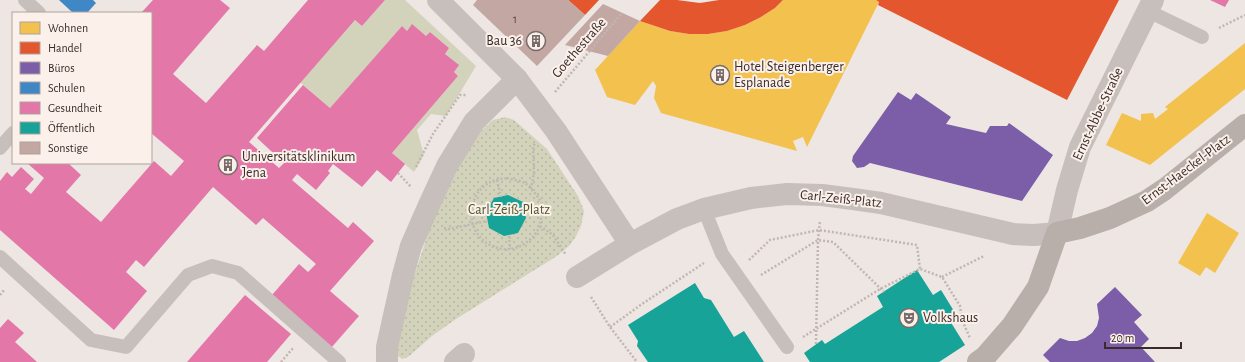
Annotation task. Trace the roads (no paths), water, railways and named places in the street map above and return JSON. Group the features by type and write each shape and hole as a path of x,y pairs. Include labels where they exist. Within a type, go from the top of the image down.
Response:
{"street":[{"path":"438,0 517,79 556,131 630,244"},
{"name":"Ernst-Abbe-Straße","path":"1057,233 1067,190 1080,147 1150,6"},
{"path":"387,362 387,347 403,275 411,246 429,204 447,166 474,122 517,79"},
{"name":"Ernst-Haeckel-Platz","path":"1057,233 1080,228 1110,218 1148,201 1245,125"},
{"name":"Carl-Zeiß-Platz","path":"577,277 630,244 677,219 704,209 751,198 787,194 822,195 881,203 1013,234 1034,235 1057,233"},
{"path":"976,353 985,357 1012,326 1038,287 1057,233"}],"lane":[{"path":"25,0 38,12"},
{"path":"1150,6 1202,36"},
{"path":"0,148 12,134"},
{"path":"704,209 722,254 787,347"},
{"path":"0,257 91,340 126,347 188,275 212,266 238,273 339,362"}],"place":[{"name":"Bau 36","path":"536,41"},
{"name":"Hotel Steigenberger Esplanade","path":"720,75"},
{"name":"Universitätsklinikum Jena","path":"228,165"},
{"name":"Volkshaus","path":"909,318"}]}
